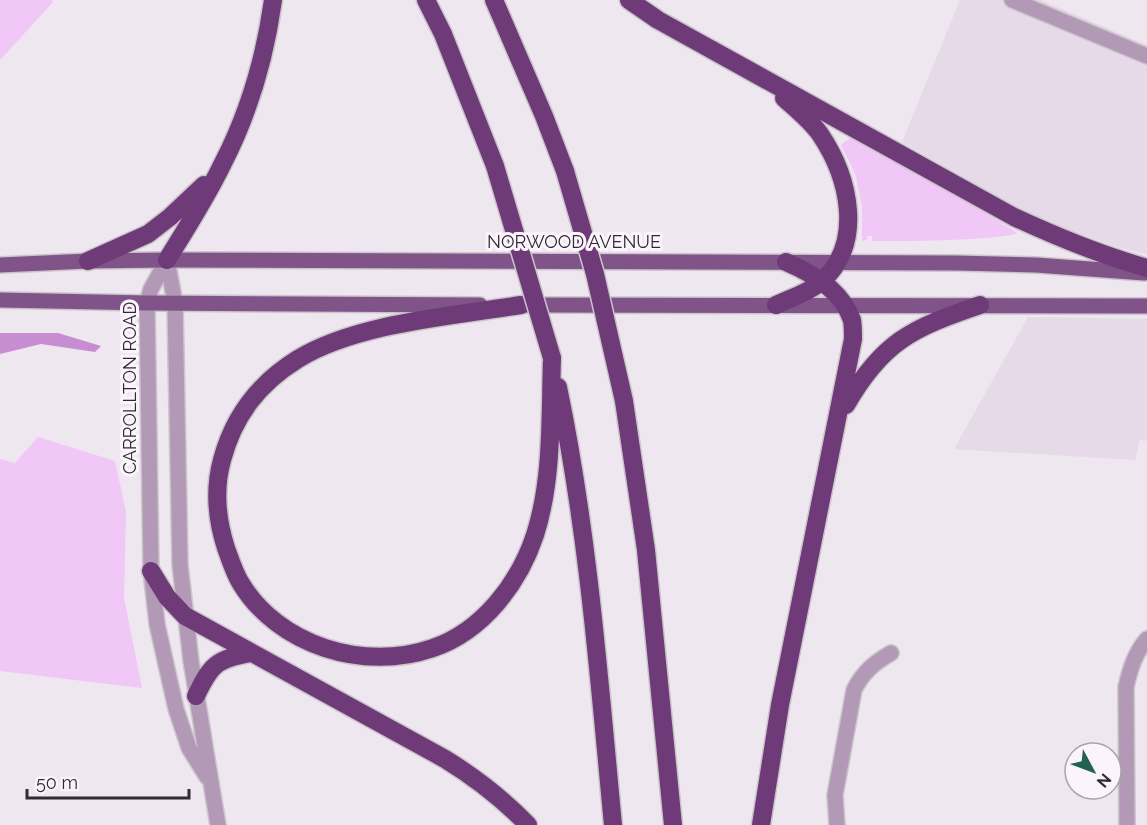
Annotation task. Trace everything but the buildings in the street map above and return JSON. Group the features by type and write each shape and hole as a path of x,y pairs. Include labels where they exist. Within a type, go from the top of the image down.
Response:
{"highway":[{"path":"167,260 222,166 251,98 269,30 273,0"},
{"path":"426,0 495,166 552,358 556,402 579,500 613,825"},
{"path":"494,0 565,171 595,274 624,401 646,550 674,825"},
{"path":"629,0 658,20 1014,216 1071,242 1147,268"},
{"path":"762,78 819,132 841,175 847,199 848,220 845,243 836,262 821,281 802,294 776,305"},
{"path":"88,261 148,234 196,193 222,166"},
{"path":"761,825 780,705 854,339 852,320 842,304 821,281 807,271 786,262"},
{"path":"521,305 356,334 327,344 300,358 277,373 257,391 238,417 226,445 219,472 217,501 221,531 240,582 258,605 280,625 306,641 341,654 375,657 404,655 434,648 460,634 487,615 507,591 523,564 535,535 544,500 556,402"},
{"path":"839,417 861,378 880,356 903,338 938,319 980,305"},
{"path":"151,572 166,597 185,616 469,774 504,801 528,825"},
{"path":"196,696 204,679 214,666 227,657 251,653"}],"main road":[{"name":"NORWOOD AVENUE","path":"0,265 167,260 836,262 1036,265 1147,273"},
{"path":"0,300 521,305 1147,306"}],"street":[{"path":"1012,0 1147,56"},
{"name":"CARROLLTON ROAD","path":"167,260 175,303 180,565 196,696 218,825"},
{"name":"CARROLLTON ROAD","path":"167,260 151,289 147,303 151,572 157,624 176,709 189,748 212,785"},
{"path":"1127,825 1126,687 1131,668 1147,639"},
{"path":"837,825 834,795 854,690 861,676 873,664 891,653"}],"shaded area":[{"path":"0,0 52,0 53,2 0,60"},
{"path":"960,0 1041,0 1147,45 1147,254 1124,249 1040,220 902,142"},
{"path":"852,136 973,205 1017,233 925,241 872,241 872,236 867,236 867,240 862,241 862,208 856,176 841,145"},
{"path":"1028,317 1147,319 1147,441 1140,440 1135,460 954,449"},
{"path":"0,333 58,333 101,346 95,352 41,344 0,354"},
{"path":"38,437 115,461 126,512 124,598 142,688 0,671 0,459 15,463"}]}
